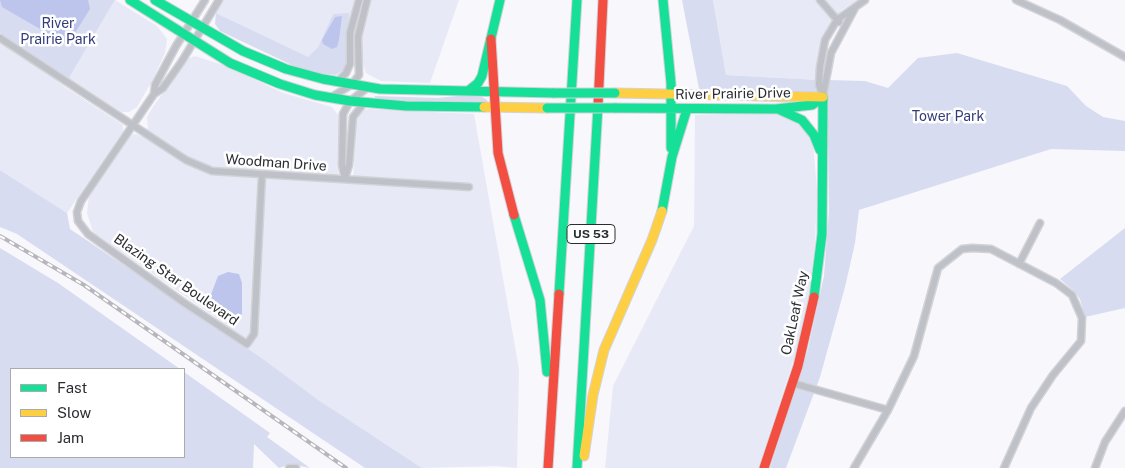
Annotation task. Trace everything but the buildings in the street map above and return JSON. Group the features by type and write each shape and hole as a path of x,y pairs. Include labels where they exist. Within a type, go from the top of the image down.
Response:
{"main road":[{"name":"River Prairie Drive","path":"130,0 194,42 260,77 296,90 364,103 494,108 776,109 812,105 822,97"},
{"name":"River Prairie Drive","path":"155,0 243,51 276,65 337,82 367,88 492,92 671,93 822,97"},
{"path":"468,91 481,79 500,0"},
{"name":"US 53","path":"548,468 576,0"},
{"name":"US 53","path":"576,468 594,187 603,0"},
{"path":"663,0 668,37 672,157"},
{"path":"491,39 492,92 503,178 540,300 550,419"},
{"name":"OakLeaf Way","path":"764,468 792,383 816,288 822,234 822,97"},
{"path":"582,468 593,395 604,350 652,240 667,192 672,157 687,109"},
{"path":"776,109 802,120 814,135 822,155"}],"street":[{"name":"Blazing Star Boulevard","path":"154,94 155,85 205,0"},
{"name":"Blazing Star Boulevard","path":"219,0 163,88 154,94 81,201 77,212 78,221 88,234 183,302 247,344 254,334 262,175"},
{"path":"337,82 346,73 350,64 350,33 359,0"},
{"path":"820,0 844,26"},
{"path":"822,97 819,85 821,52 828,32 837,20 865,0"},
{"path":"1016,0 1054,16 1125,57"},
{"path":"330,98 351,85 359,75 358,37 365,1"},
{"path":"822,97 831,53 857,5"},
{"name":"Woodman Drive","path":"0,38 200,167 225,173 469,187"},
{"path":"345,179 342,165 343,114 350,101 367,88"},
{"path":"345,179 349,165 353,118 364,103"},
{"path":"1019,264 1040,223"},
{"path":"854,468 888,410 914,356 938,268 962,249 972,248 991,249 1056,283 1072,295 1082,318 1081,341 1053,375 1031,408 1004,468"},
{"path":"792,383 888,410"},
{"path":"1095,468 1105,442 1125,411"},
{"path":"289,468 296,468"}],"shaded area":[{"path":"115,0 157,26 167,39 165,53 152,81 137,107 129,112 121,112 69,78"},
{"path":"222,0 355,0 347,32 333,14 318,47 308,58 216,13"},
{"path":"370,0 459,0 430,83 381,81 366,73 362,60 361,38"},
{"path":"713,0 858,0 842,10 824,35 817,63 816,80 726,75"},
{"path":"0,38 65,87 123,125 123,131 67,213 0,170"},
{"path":"195,56 229,67 283,93 332,107 339,116 340,123 338,183 353,183 356,117 361,111 369,109 474,114 519,369 517,468 496,466 422,468 317,399 235,341 238,333 93,232 87,213 89,196 130,135 136,134 143,137 148,128 147,117 153,107 187,59"},
{"path":"775,112 790,116 806,129 813,142 817,191 815,244 807,309 799,343 758,468 605,468 613,386 694,226 695,115"}],"green space":[{"name":"River Prairie Park","path":"0,0 115,0 69,78 0,33"},
{"path":"682,0 713,0 726,75 818,80 818,104 701,99"},
{"path":"216,13 308,57 318,47 333,14 349,13 346,68 336,75 316,73 294,66 220,31 215,24"},
{"name":"Tower Park","path":"957,53 1067,86 1086,106 1103,117 1125,121 1125,151 1051,149 859,210 855,243 845,287 820,377 786,468 770,468 808,349 824,276 829,211 827,80 865,81 888,88 918,58"},
{"path":"470,95 482,97 488,103 375,101 375,96 437,98"},
{"path":"0,170 67,213 70,229 260,357 317,399 422,468 365,468 17,234 0,227"},
{"path":"1125,228 1125,308 1085,317 1080,299 1060,279"},
{"path":"0,248 58,283 179,368 10,368 10,458 185,458 185,373 270,433 267,437 310,468 291,464 279,468 254,444 253,468 0,468"}],"water":[{"path":"0,0 88,0 90,9 70,41 66,42 61,41 2,7"},
{"path":"342,16 337,47 332,49 323,44 322,40 335,17"},
{"path":"228,272 239,274 242,283 242,314 238,319 210,297 218,276"}],"railway":[{"path":"0,236 84,285 346,468"}],"traffic: fast":[{"path":"130,0 230,63 280,84 315,95 350,101 406,106 484,107"},
{"path":"155,0 243,51 286,69 323,79 380,89 554,93"},
{"path":"468,91 478,83 482,76 500,0"},
{"path":"559,294 577,0"},
{"path":"663,0 671,83 671,148"},
{"path":"554,93 615,93"},
{"path":"615,108 776,109 812,105 823,97"},
{"path":"814,297 822,234 823,97"},
{"path":"577,468 598,106"},
{"path":"547,108 615,108"},
{"path":"662,211 672,157 687,109"},
{"path":"780,110 802,120 814,135 820,150"},
{"path":"514,215 540,300 547,372"}],"traffic: slow":[{"path":"615,93 823,97"},
{"path":"484,107 547,108"},
{"path":"584,456 593,395 604,350 652,240 662,211"}],"traffic: jam":[{"path":"598,106 603,0"},
{"path":"491,39 498,153 514,215"},
{"path":"548,468 559,294"},
{"path":"764,468 798,366 814,297"}]}
